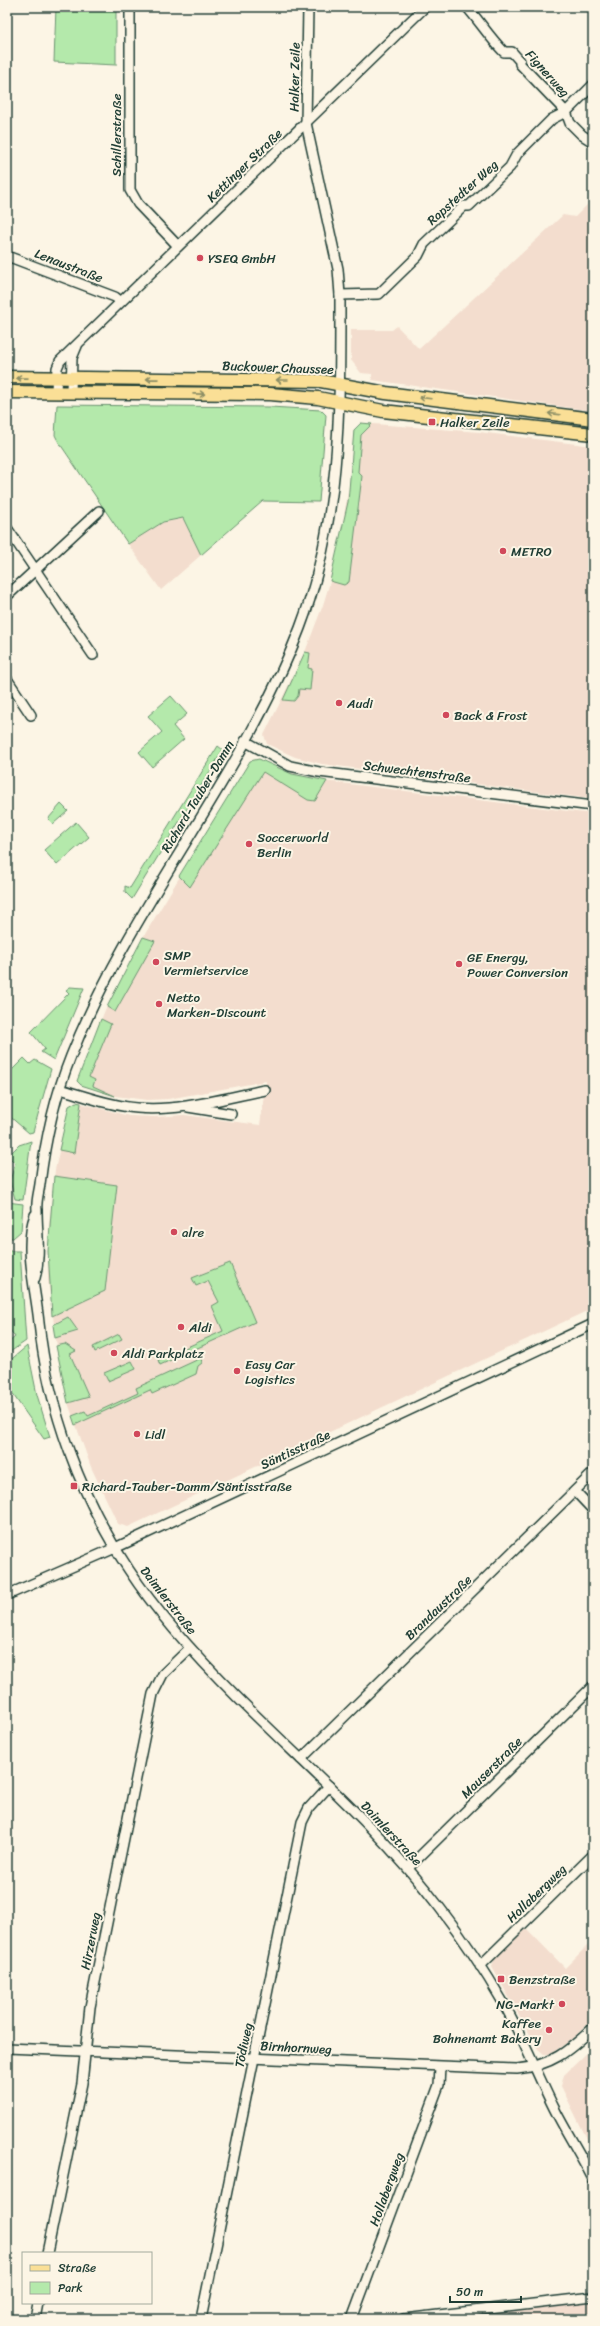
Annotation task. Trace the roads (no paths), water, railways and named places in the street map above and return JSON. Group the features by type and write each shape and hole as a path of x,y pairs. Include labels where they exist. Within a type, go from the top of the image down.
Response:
{"main road":[{"name":"Buckower Chaussee","path":"7,378 321,381 340,383 386,393 593,419"},
{"path":"7,392 270,394 318,398 339,404 383,411 593,434"}],"street":[{"name":"Schillerstraße","path":"130,7 129,184 135,199 178,246"},
{"name":"Halker Zeile","path":"308,7 306,123 338,269 340,295 340,383"},
{"name":"Kettinger Straße","path":"56,392 56,378 60,361 120,301 425,7"},
{"name":"Fignerweg","path":"467,7 484,26 487,34 504,52 512,52 520,61 520,64 566,112 574,127 593,142"},
{"name":"Rapstedter Weg","path":"340,295 379,294 418,256 424,244 464,206 469,206 510,166 517,154 552,119 566,112 593,85"},
{"name":"Lenaustraße","path":"7,256 115,296 120,301"},
{"name":"Kettinger Straße","path":"71,392 72,358 79,342"},
{"name":"Richard-Tauber-Damm","path":"115,1548 84,1485 59,1416 42,1344 35,1278 30,1268 30,1247 33,1220 37,1210 44,1156 60,1089 82,1029 121,951 245,741 289,653 302,620 321,560 332,508 337,461 340,383"},
{"path":"7,596 99,511"},
{"path":"7,528 93,655"},
{"path":"7,679 31,714"},
{"name":"Schwechtenstraße","path":"245,741 290,766 319,772 593,806"},
{"path":"60,1089 105,1102 137,1108 181,1106 265,1090"},
{"path":"181,1106 231,1114"},
{"name":"Säntisstraße","path":"7,1594 115,1548 593,1324"},
{"name":"Brandaustraße","path":"301,1759 593,1473"},
{"path":"575,1491 593,1510"},
{"name":"Daimlerstraße","path":"115,1548 137,1583 190,1648 236,1696 330,1786 408,1868 440,1907 480,1966 504,2005 536,2068 553,2106 593,2179"},
{"name":"Hirzerweg","path":"48,2252 81,2086 92,2000 153,1694 163,1674 190,1648"},
{"name":"Mauserstraße","path":"408,1868 593,1686"},
{"name":"Tödiweg","path":"201,2319 302,1822 309,1808 330,1786"},
{"name":"Hollabergweg","path":"480,1966 593,1856"},
{"path":"536,2068 568,2051 593,2028"},
{"name":"Birnhornweg","path":"7,2048 440,2067 536,2068"},
{"name":"Hollabergweg","path":"352,2319 439,2085 440,2067"},
{"path":"404,2319 593,2297"},
{"path":"35,2319 38,2304"}],"place":[{"name":"YSEQ GmbH","path":"200,258"},
{"name":"Halker Zeile","path":"432,422"},
{"name":"METRO","path":"503,551"},
{"name":"Audi","path":"339,703"},
{"name":"Back & Frost","path":"446,715"},
{"name":"Soccerworld Berlin","path":"249,844"},
{"name":"SMP Vermietservice","path":"156,962"},
{"name":"GE Energy, Power Conversion","path":"459,964"},
{"name":"Netto Marken-Discount","path":"159,1004"},
{"name":"alre","path":"174,1232"},
{"name":"Aldi","path":"181,1327"},
{"name":"Aldi Parkplatz","path":"114,1353"},
{"name":"Easy Car Logistics","path":"237,1371"},
{"name":"Lidl","path":"137,1434"},
{"name":"Richard-Tauber-Damm/Säntisstraße","path":"74,1486"},
{"name":"Benzstraße","path":"501,1979"},
{"name":"NG-Markt","path":"562,2004"},
{"name":"Kaffee Bohnenamt Bakery","path":"549,2030"}]}
